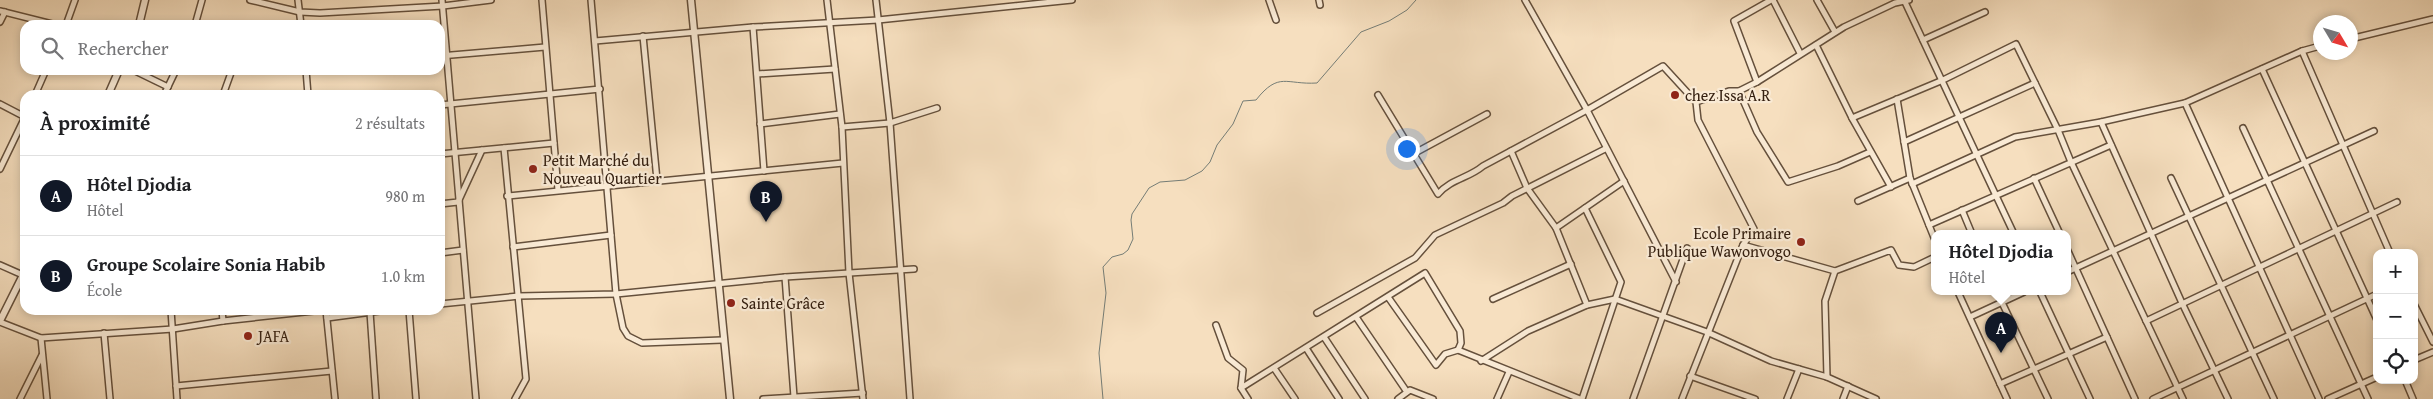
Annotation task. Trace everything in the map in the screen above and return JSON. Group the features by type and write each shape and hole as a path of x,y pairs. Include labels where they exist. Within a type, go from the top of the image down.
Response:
{"street":[{"path":"68,20 74,0"},
{"path":"140,20 145,0"},
{"path":"196,20 202,0"},
{"path":"250,0 300,12 320,13 491,0"},
{"path":"298,0 301,20"},
{"path":"542,0 558,190"},
{"path":"591,0 616,294 623,328 628,336 642,343 722,340"},
{"path":"691,0 722,340 730,399"},
{"path":"763,399 863,396 849,273 842,127 827,0"},
{"path":"876,0 890,123 910,399"},
{"path":"595,41 753,27 878,20 1072,0"},
{"path":"1269,0 1276,20"},
{"path":"1524,0 1587,110 1605,149 1676,282"},
{"path":"1757,82 1734,21 1772,0 1800,53"},
{"path":"1817,0 1835,32"},
{"path":"1696,102 1729,91 1739,91 1757,82 1835,32 1894,3 1906,1 2012,230"},
{"path":"443,3 444,20"},
{"path":"0,22 2,12 34,20"},
{"path":"1923,40 1985,12"},
{"path":"2358,37 2433,18"},
{"path":"753,27 764,171"},
{"path":"445,30 457,152 458,202 476,399"},
{"path":"643,36 657,180"},
{"path":"1852,118 1943,80 2016,44 2183,399"},
{"path":"1816,45 1852,118 1891,187"},
{"path":"447,56 546,47"},
{"path":"1858,201 1891,187 1978,156 2015,137 2101,122 2184,103 2302,51 2313,48"},
{"path":"2302,51 2388,249"},
{"path":"1378,94 1438,194 1450,182 1474,174 1483,166 1587,110 1663,66 1696,102 1698,120 1754,229 1743,245 1682,399"},
{"path":"757,74 835,69"},
{"path":"2262,69 2373,312"},
{"path":"37,90 44,75"},
{"path":"110,90 117,75"},
{"path":"143,75 168,87"},
{"path":"166,90 174,75"},
{"path":"225,90 230,75"},
{"path":"306,75 308,90"},
{"path":"1904,142 2035,83"},
{"path":"445,105 600,89"},
{"path":"1739,91 1756,132 1788,182 1838,166 1870,152"},
{"path":"1897,100 1911,181 1931,230"},
{"path":"2184,103 2229,198 2289,337 2319,399"},
{"path":"0,104 20,114"},
{"path":"842,127 890,123 937,108"},
{"path":"760,124 840,114"},
{"path":"1413,154 1487,114"},
{"path":"2101,122 2182,304 2228,399"},
{"path":"0,169 20,127"},
{"path":"2243,128 2297,250 2368,399"},
{"path":"2071,270 2374,131"},
{"path":"445,153 554,143"},
{"path":"1929,225 2111,145"},
{"path":"504,148 507,196 520,296 526,379 515,399"},
{"path":"1317,313 1415,258 1435,234 1503,203 1527,188 1605,149"},
{"path":"458,202 482,150"},
{"path":"1511,151 1527,188 1556,228 1587,305"},
{"path":"507,196 843,163"},
{"path":"2034,178 2058,230"},
{"path":"2170,178 2274,399"},
{"path":"1556,228 1624,182"},
{"path":"445,203 458,202"},
{"path":"2146,321 2397,202"},
{"path":"1388,297 1436,364 1445,354 1458,350 1481,361 1581,399 1622,282 1585,208"},
{"path":"1962,210 1970,230"},
{"path":"513,247 611,236"},
{"path":"1743,245 1835,271 1891,250 1899,265 1914,267 1931,260"},
{"path":"1633,399 1687,248"},
{"path":"445,252 463,250"},
{"path":"2071,257 2136,399"},
{"path":"1493,299 1571,264"},
{"path":"0,265 20,272"},
{"path":"445,304 520,296 616,294 785,277 914,269"},
{"path":"1827,377 1825,301 1835,271"},
{"path":"1241,388 1425,273 1460,331 1461,343 1458,350"},
{"path":"785,277 794,397"},
{"path":"20,282 0,322 41,338 173,329 279,315"},
{"path":"1959,295 2007,399"},
{"path":"1998,295 2048,399"},
{"path":"1970,317 2017,295"},
{"path":"2041,295 2090,399"},
{"path":"2153,399 2289,337 2373,296"},
{"path":"1481,361 1528,331 1587,305 1615,299 1707,332 1771,361 1827,377 1876,399"},
{"path":"2418,312 2433,342"},
{"path":"172,315 177,399"},
{"path":"222,315 223,321"},
{"path":"326,315 335,399"},
{"path":"327,318 348,315"},
{"path":"370,315 376,399"},
{"path":"409,315 416,399"},
{"path":"1356,317 1407,392"},
{"path":"1216,325 1228,358 1243,370 1241,388 1248,399"},
{"path":"104,333 110,399"},
{"path":"1324,337 1365,399"},
{"path":"2000,384 2108,337"},
{"path":"41,338 47,399"},
{"path":"1306,348 1339,399"},
{"path":"2418,358 2433,352"},
{"path":"20,399 42,353"},
{"path":"1274,368 1295,399"},
{"path":"1787,399 1798,368"},
{"path":"176,386 332,372"},
{"path":"1497,399 1509,372"},
{"path":"1690,376 1755,399"},
{"path":"2328,399 2373,378"},
{"path":"2407,384 2413,399"},
{"path":"1843,399 1848,386"},
{"path":"1398,399 1410,390 1433,399"}],"waterway":[{"path":"1103,399 1099,353 1106,293 1103,267 1112,257 1123,254 1128,250 1133,239 1132,214 1149,188 1160,182 1185,180 1202,171 1210,162 1217,145 1233,124 1243,101 1256,100 1264,91 1277,82 1317,83 1361,32 1389,21 1407,10 1416,0"}],"place":[{"name":"chez Issa A.R","path":"1675,95"},
{"name":"Petit Marché du Nouveau Quartier","path":"533,169"},
{"name":"Groupe Scolaire Sonia Habib","path":"766,222"},
{"name":"Ecole Primaire Publique Wawonvogo","path":"1801,242"},
{"name":"Sainte Grâce","path":"731,303"},
{"name":"JAFA","path":"248,336"},
{"name":"Hôtel Djodia","path":"2001,353"}]}
